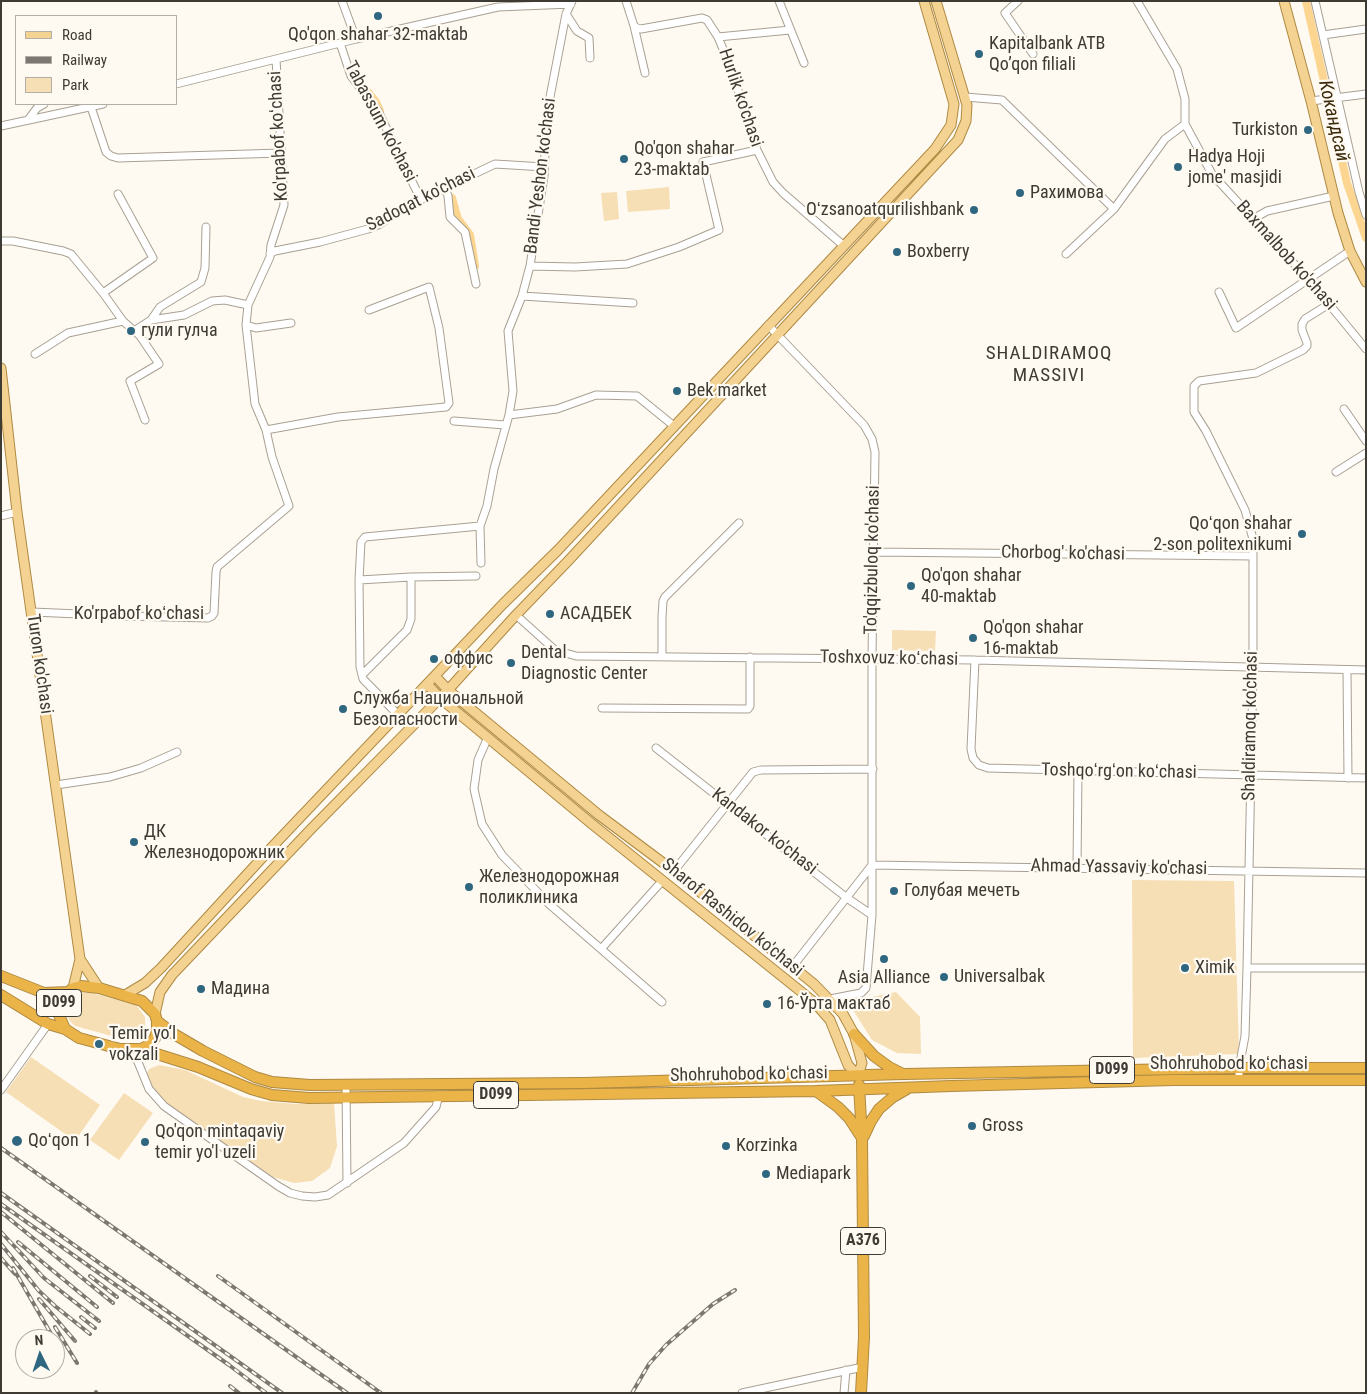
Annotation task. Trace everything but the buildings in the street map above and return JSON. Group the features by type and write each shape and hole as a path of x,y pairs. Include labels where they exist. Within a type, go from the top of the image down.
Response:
{"highway":[{"name":"D099","path":"1,976 44,992 70,990 81,986 99,988 142,1001 156,1017"},
{"name":"D099","path":"65,1029 61,1022 58,1008 60,999 70,990"},
{"name":"D099","path":"1,996 48,1024 65,1029 79,1038 120,1049 137,1050"},
{"path":"137,1050 149,1045 155,1038 158,1029 156,1017"},
{"name":"Shohruhobod koʻchasi","path":"156,1017 174,1034 255,1077 272,1082 310,1085 584,1083 904,1074 1239,1068 1366,1068"},
{"path":"854,1034 874,1056 904,1074"},
{"name":"Shohruhobod koʻchasi","path":"137,1050 191,1064 250,1089 272,1095 309,1098 816,1091 910,1087 1239,1080 1366,1080"},
{"path":"858,1076 859,1090"},
{"path":"862,1139 870,1121 879,1109 893,1097 910,1087"},
{"name":"A376","path":"859,1090 862,1139 864,1337 862,1391"},
{"path":"816,1091 838,1107 849,1118 862,1139"}],"main road":[{"path":"120,994 145,983 161,968 273,846 436,677 935,149 951,124 954,104 924,1"},
{"path":"156,1017 160,992 172,975 312,828 448,690 958,140 966,120 967,105 936,1"},
{"path":"1284,1 1350,251 1366,282"},
{"name":"Turon ko'chasi","path":"1,368 17,512 80,959 99,988"},
{"name":"Sharof Rashidov ko'chasi","path":"436,677 448,690 598,815 725,911 793,966 830,999 843,1014 854,1034 862,1063 858,1076"},
{"name":"Sharof Rashidov ko'chasi","path":"428,685 440,698 592,824 814,1002 830,1020 848,1065 858,1076"},
{"path":"716,922 725,911"},
{"name":"Turon ko'chasi","path":"70,990 80,959"}],"street":[{"path":"342,1 356,39"},
{"path":"626,1 645,73"},
{"path":"779,1 804,63"},
{"path":"1018,1 1005,13 1033,54"},
{"name":"Baxmalbob ko'chasi","path":"1137,1 1178,69 1185,99 1185,124 1212,174 1308,278 1366,349"},
{"path":"1315,1 1358,192 1366,216"},
{"path":"178,83 276,58 498,7 571,3"},
{"name":"Bandi Yeshon ko'chasi","path":"481,563 480,526 509,414 512,391 508,332 522,296 530,266 544,176 546,128 550,97 566,14 571,3"},
{"path":"566,14 577,30 589,38 590,58"},
{"name":"Hurlik ko'chasi","path":"634,26 641,29 702,18 706,20 718,37 732,71 757,150 774,182 783,193 844,246"},
{"path":"1323,35 1366,29"},
{"path":"718,37 790,30"},
{"name":"Tabassum ko'chasi","path":"340,43 352,76 378,111 421,200"},
{"name":"Ko'rpabof koʻchasi","path":"32,612 208,618 214,613 217,567 289,506 272,457 266,430 255,404 246,325 248,305 270,254 271,245 284,205 276,58"},
{"path":"1311,101 1366,94"},
{"path":"965,97 1002,100 1114,209"},
{"path":"28,120 37,108 42,105"},
{"path":"1,126 99,105"},
{"path":"91,107 106,152 118,158 281,153"},
{"path":"1066,254 1114,209 1165,139 1185,124"},
{"path":"530,266 575,267 627,264 678,247 720,230 703,162 757,150"},
{"name":"Sadoqat ko'chasi","path":"270,254 275,251 320,242 368,229 380,224 405,207 495,164 544,167"},
{"path":"445,188 448,196 450,217 465,232 476,284"},
{"path":"104,293 153,258 118,194"},
{"path":"1253,219 1267,212 1334,196"},
{"path":"134,331 151,320 160,307 201,282 205,268 206,227"},
{"path":"1,241 13,241 71,254 104,293 123,321 140,336 159,364 130,381 145,420"},
{"path":"1218,292 1236,328 1350,251"},
{"path":"266,430 338,416 446,407 449,403 441,336 429,287 368,310"},
{"path":"522,296 632,304"},
{"path":"151,320 184,315 212,301 225,300 248,305"},
{"name":"Shaldiramoq ko'chasi","path":"1239,1080 1244,1036 1247,968 1253,668 1252,539 1245,510 1206,431 1194,412 1194,386 1199,381 1256,374 1303,350 1308,343 1302,330 1302,324 1305,319 1329,304"},
{"path":"35,354 68,333 123,321"},
{"path":"246,325 256,328 291,323"},
{"name":"To'qqizbuloq ko'chasi","path":"768,326 864,425 872,440 875,452 872,658 872,915 866,988 861,993 830,999"},
{"path":"509,414 558,408 596,395 637,396 674,426"},
{"path":"1344,409 1366,441"},
{"path":"454,422 505,425"},
{"path":"1336,472 1366,453"},
{"path":"1,516 17,512"},
{"path":"662,657 662,609 665,597 739,522"},
{"path":"411,728 366,683 362,675 360,667 359,580 361,542 365,537 480,526"},
{"name":"Chorbog' ko'chasi","path":"874,552 1253,556"},
{"path":"359,580 476,576"},
{"path":"362,675 407,630 411,619 411,577"},
{"name":"Toshxovuz koʻchasi","path":"516,615 555,650 576,656 872,658 1366,670"},
{"path":"602,708 750,708 750,657"},
{"name":"Toshqoʻrgʻon koʻchasi","path":"975,660 971,749 973,758 979,765 988,768 1078,772 1366,778"},
{"path":"1347,671 1348,778"},
{"path":"488,737 478,760 474,789 482,824 502,855 548,903 662,1002"},
{"name":"Kandakor ko'chasi","path":"656,748 847,898 872,915"},
{"path":"56,785 110,778 141,768 177,752"},
{"path":"674,871 753,772 757,770 872,769"},
{"path":"1077,867 1078,772"},
{"path":"793,966 872,865"},
{"name":"Ahmad Yassaviy ko'chasi","path":"872,865 1366,873"},
{"path":"602,949 664,880"},
{"path":"1247,968 1366,968"},
{"path":"1,1090 48,1024"},
{"path":"137,1050 149,1089 164,1106 278,1186 290,1193 315,1197 328,1195 404,1143 436,1107 439,1095"},
{"path":"346,1085 347,1183"},
{"path":"742,1393 863,1367"},
{"path":"844,1393 846,1370"}],"green space":[{"path":"669,187 670,209 628,212 626,191"},
{"path":"617,192 619,219 604,221 601,193"},
{"path":"892,630 936,631 935,651 892,650"},
{"name":"Ximik","path":"1132,880 1234,881 1239,1054 1133,1058"},
{"path":"896,992 920,1017 921,1054 897,1053 872,1040 848,1002"},
{"path":"91,993 137,1006 145,1017 145,1025 142,1032 136,1037 123,1039 75,1026 69,1020 67,1014 68,1007 70,1000 75,995"},
{"path":"31,1057 100,1105 75,1141 6,1092"},
{"path":"159,1065 185,1070 243,1097 261,1101 296,1104 334,1103 337,1146 330,1168 312,1181 294,1183 273,1177 245,1162 160,1099 148,1085 146,1076 149,1069"},
{"path":"124,1093 153,1113 119,1160 90,1140"}],"waterway":[{"name":"Кокандсай","path":"1306,1 1347,183 1366,238"},
{"path":"360,82 376,102 380,111"},
{"path":"452,198 458,219 470,235 475,266"}],"railway":[{"path":"1,1148 347,1393"},
{"path":"1,1193 282,1393"},
{"path":"1,1204 266,1393"},
{"path":"1,1212 113,1303"},
{"path":"1,1232 44,1278 99,1321"},
{"path":"18,1242 97,1307"},
{"path":"1,1244 39,1291 90,1334"},
{"path":"1,1258 15,1274"},
{"path":"13,1268 48,1329"},
{"path":"90,1276 117,1297"},
{"path":"218,1276 381,1393"},
{"path":"632,1393 649,1364 666,1345 713,1304 735,1290"},
{"path":"39,1299 75,1341"},
{"path":"81,1317 95,1328"},
{"path":"55,1327 77,1363"},
{"path":"230,1386 239,1393"}],"place":[{"name":"Qo'qon shahar 32-maktab","path":"378,16"},
{"name":"Kapitalbank ATB Qo’qon filiali","path":"979,54"},
{"name":"Turkiston","path":"1308,130"},
{"name":"Qo'qon shahar 23-maktab","path":"624,159"},
{"name":"Hadya Hoji jome' masjidi","path":"1178,167"},
{"name":"Рахимова","path":"1020,193"},
{"name":"Oʻzsanoatqurilishbank","path":"974,210"},
{"name":"Boxberry","path":"897,252"},
{"name":"гули гулча","path":"131,331"},
{"name":"Bek market","path":"677,391"},
{"name":"Qoʻqon shahar 2-son politexnikumi","path":"1302,534"},
{"name":"Qo'qon shahar 40-maktab","path":"911,586"},
{"name":"АСАДБЕК","path":"550,614"},
{"name":"Qo'qon shahar 16-maktab","path":"973,638"},
{"name":"оффис","path":"434,659"},
{"name":"Dental Diagnostic Center","path":"511,663"},
{"name":"Служба Национальной Безопасности","path":"343,709"},
{"name":"ДК Железнодорожник","path":"134,842"},
{"name":"Железнодорожная поликлиника","path":"469,887"},
{"name":"Голубая мечеть","path":"894,891"},
{"name":"Asia Alliance","path":"884,959"},
{"name":"Ximik","path":"1185,968"},
{"name":"Universalbak","path":"944,977"},
{"name":"Мадина","path":"201,989"},
{"name":"16-Ўрта мактаб","path":"767,1004"},
{"name":"Temir yo‘l vokzali","path":"99,1044"},
{"name":"Gross","path":"972,1126"},
{"name":"Qoʻqon 1","path":"17,1141"},
{"name":"Qo'qon mintaqaviy temir yo'l uzeli","path":"145,1142"},
{"name":"Korzinka","path":"726,1146"},
{"name":"Mediapark","path":"766,1174"}],"district":[{"name":"SHALDIRAMOQ MASSIVI","path":"1049,365"}]}
